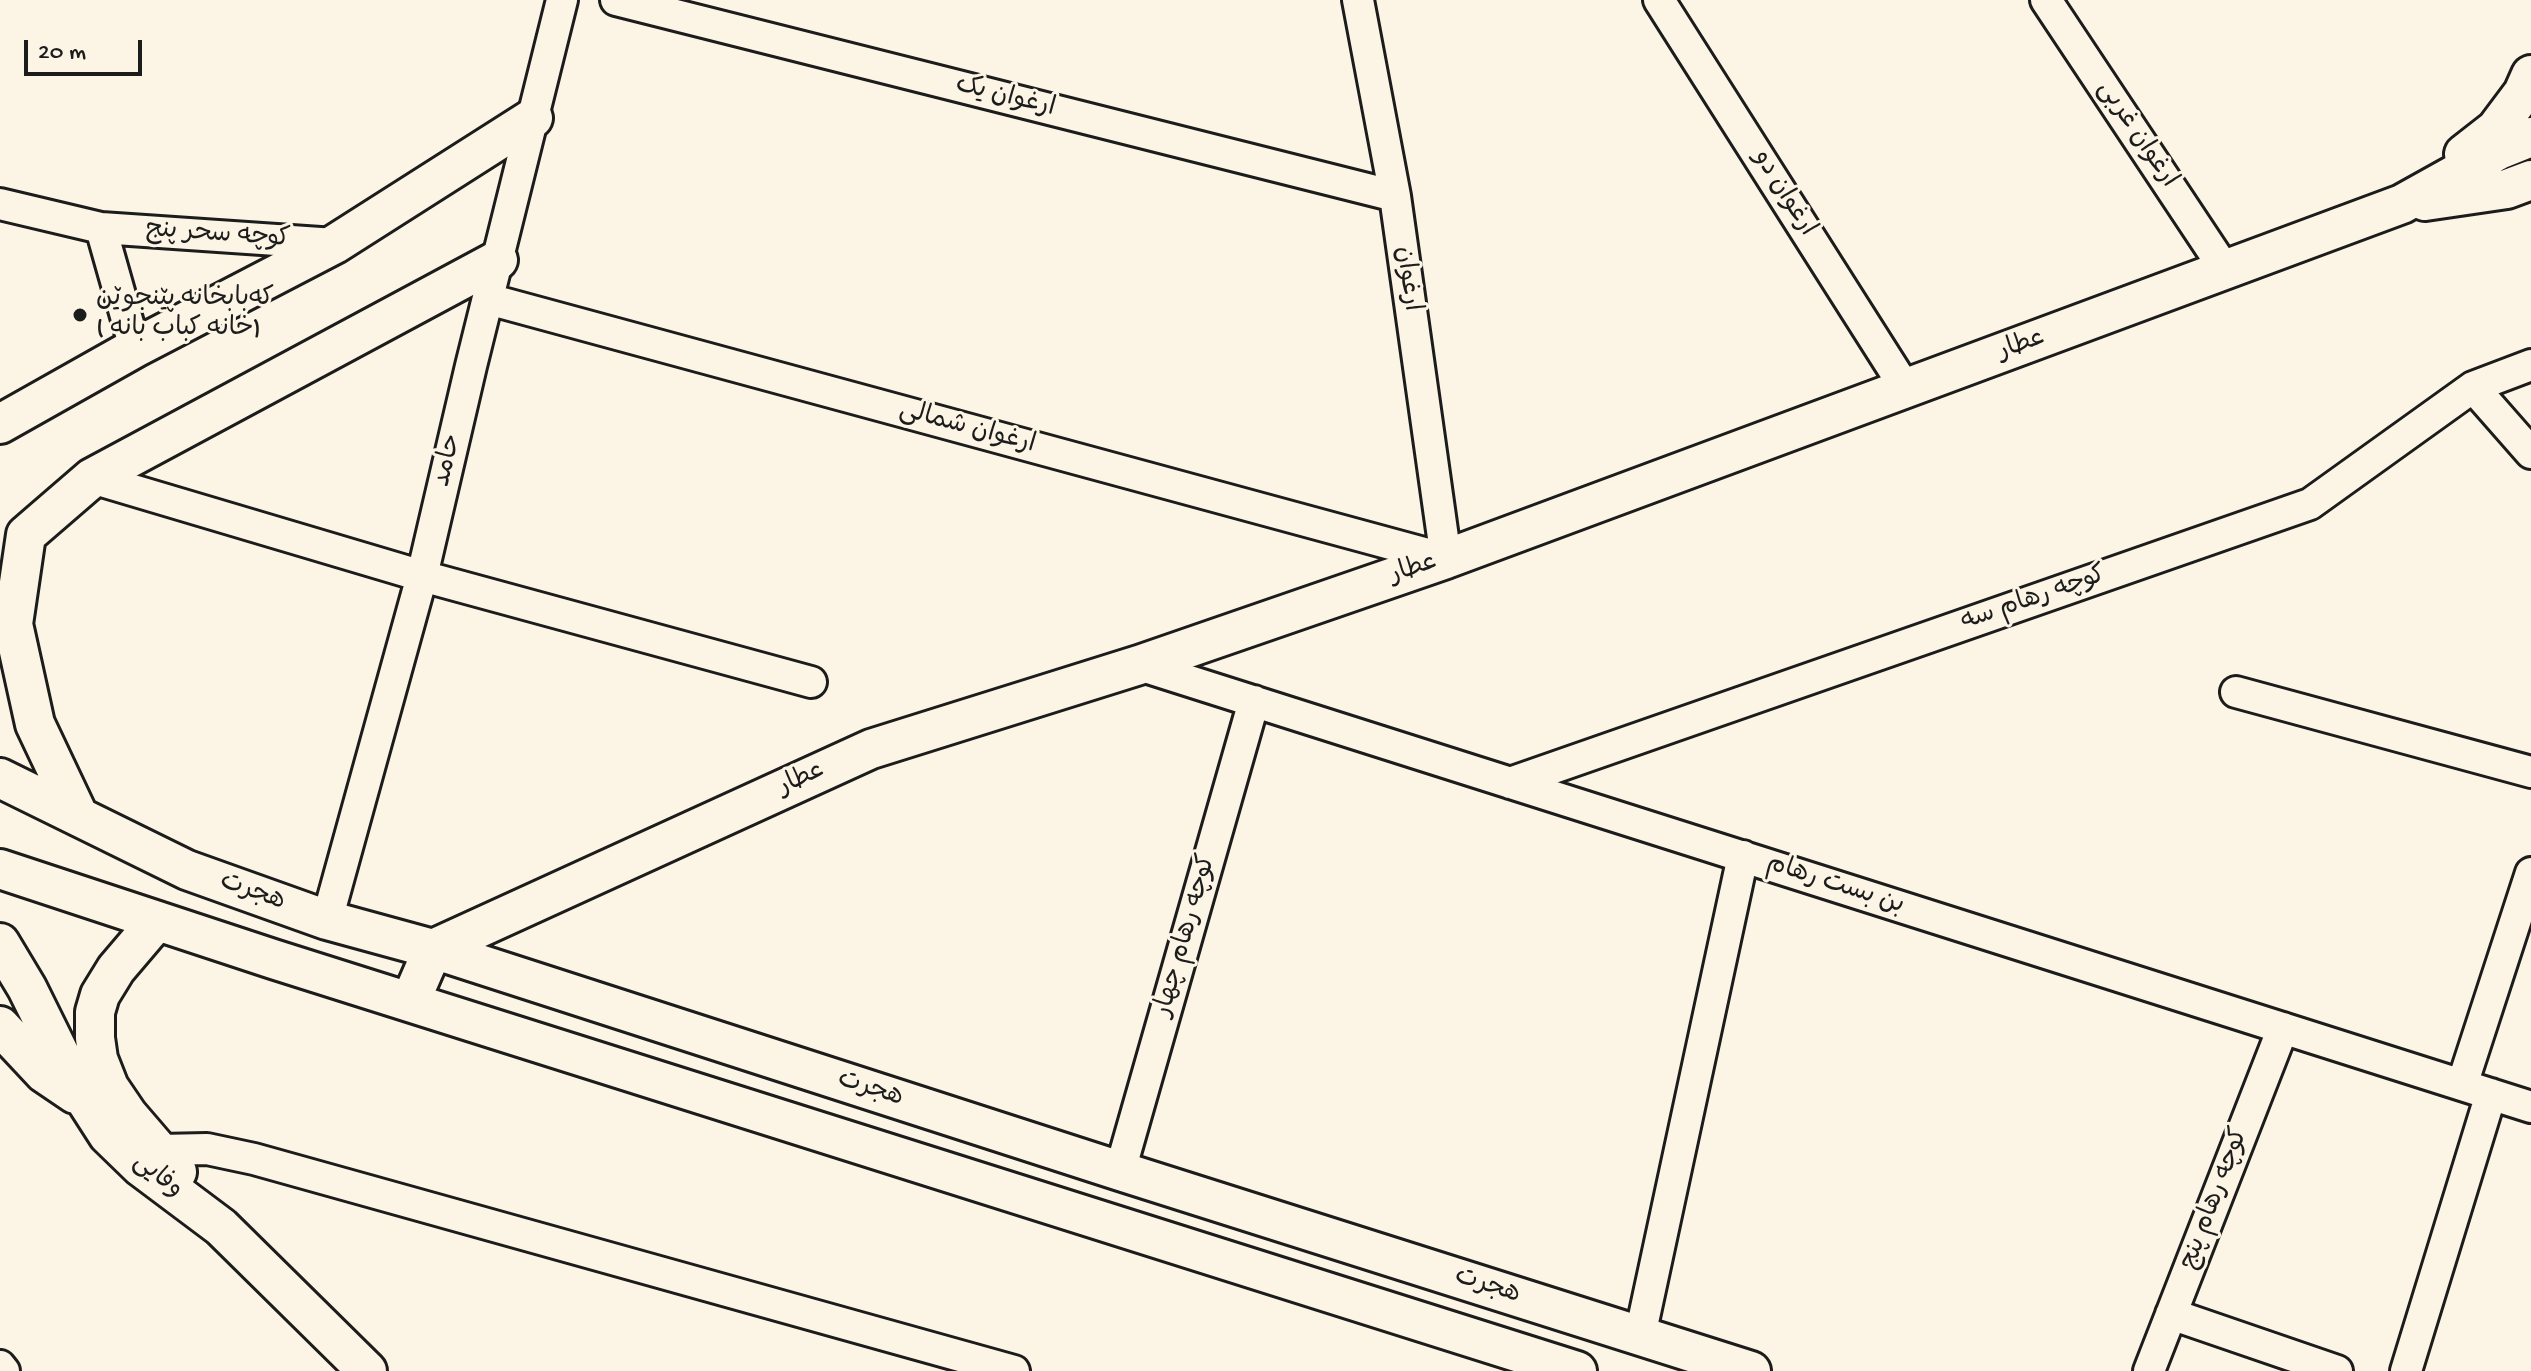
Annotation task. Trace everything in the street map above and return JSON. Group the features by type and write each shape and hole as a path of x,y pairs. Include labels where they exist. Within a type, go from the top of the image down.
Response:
{"street":[{"name":"حامد","path":"327,920 422,576 562,0"},
{"name":"ارغوان یک","path":"616,0 1395,196"},
{"name":"ارغوان","path":"1358,0 1395,196 1446,559"},
{"name":"ارغوان دو","path":"1659,0 1906,389"},
{"name":"ارغوان غربی","path":"2046,0 2226,271"},
{"path":"2402,204 2496,129 2523,93 2531,75"},
{"path":"0,424 135,348 335,244 533,118"},
{"name":"عطار","path":"433,949 871,749 1139,665 1446,559 2402,204 2499,150 2531,137"},
{"name":"عطار","path":"2402,204 2507,189 2531,180"},
{"name":"کوچه سحر پنج","path":"0,204 101,228 335,244"},
{"path":"101,228 135,348"},
{"path":"79,817 35,724 13,624 26,535 92,478 498,260"},
{"name":"ارغوان شمالی","path":"488,299 1446,559"},
{"name":"کوچه رهام سه","path":"1510,783 2310,504 2473,387 2531,365"},
{"path":"2473,387 2531,453"},
{"path":"92,478 422,576 811,682"},
{"name":"بن بست رهام","path":"1139,665 2531,1107"},
{"path":"2236,692 2531,772"},
{"name":"کوچه رهام چهار","path":"1120,1171 1254,701"},
{"name":"هجرت","path":"0,778 187,870 327,920 433,949 1739,1369"},
{"path":"1640,1336 1743,856"},
{"name":"هجرت","path":"0,869 156,922 1577,1371"},
{"path":"2406,1371 2531,873"},
{"path":"156,922 116,969 100,995 95,1012 98,1059 109,1087 128,1115 221,1227"},
{"name":"وفایی","path":"0,943 27,988 72,1079 108,1135 141,1167 221,1227 367,1371"},
{"path":"410,1002 433,949"},
{"path":"0,1026 44,1073 85,1101"},
{"name":"کوچه رهام پنج","path":"2149,1371 2283,1028"},
{"path":"160,1150 207,1149 254,1159 1014,1371"},
{"path":"2171,1314 2337,1371"},
{"path":"0,1366 4,1371"}],"place":[{"name":"کەبابخانە پێنجوێن ( خانە کباب بانه)","path":"80,315"}]}
